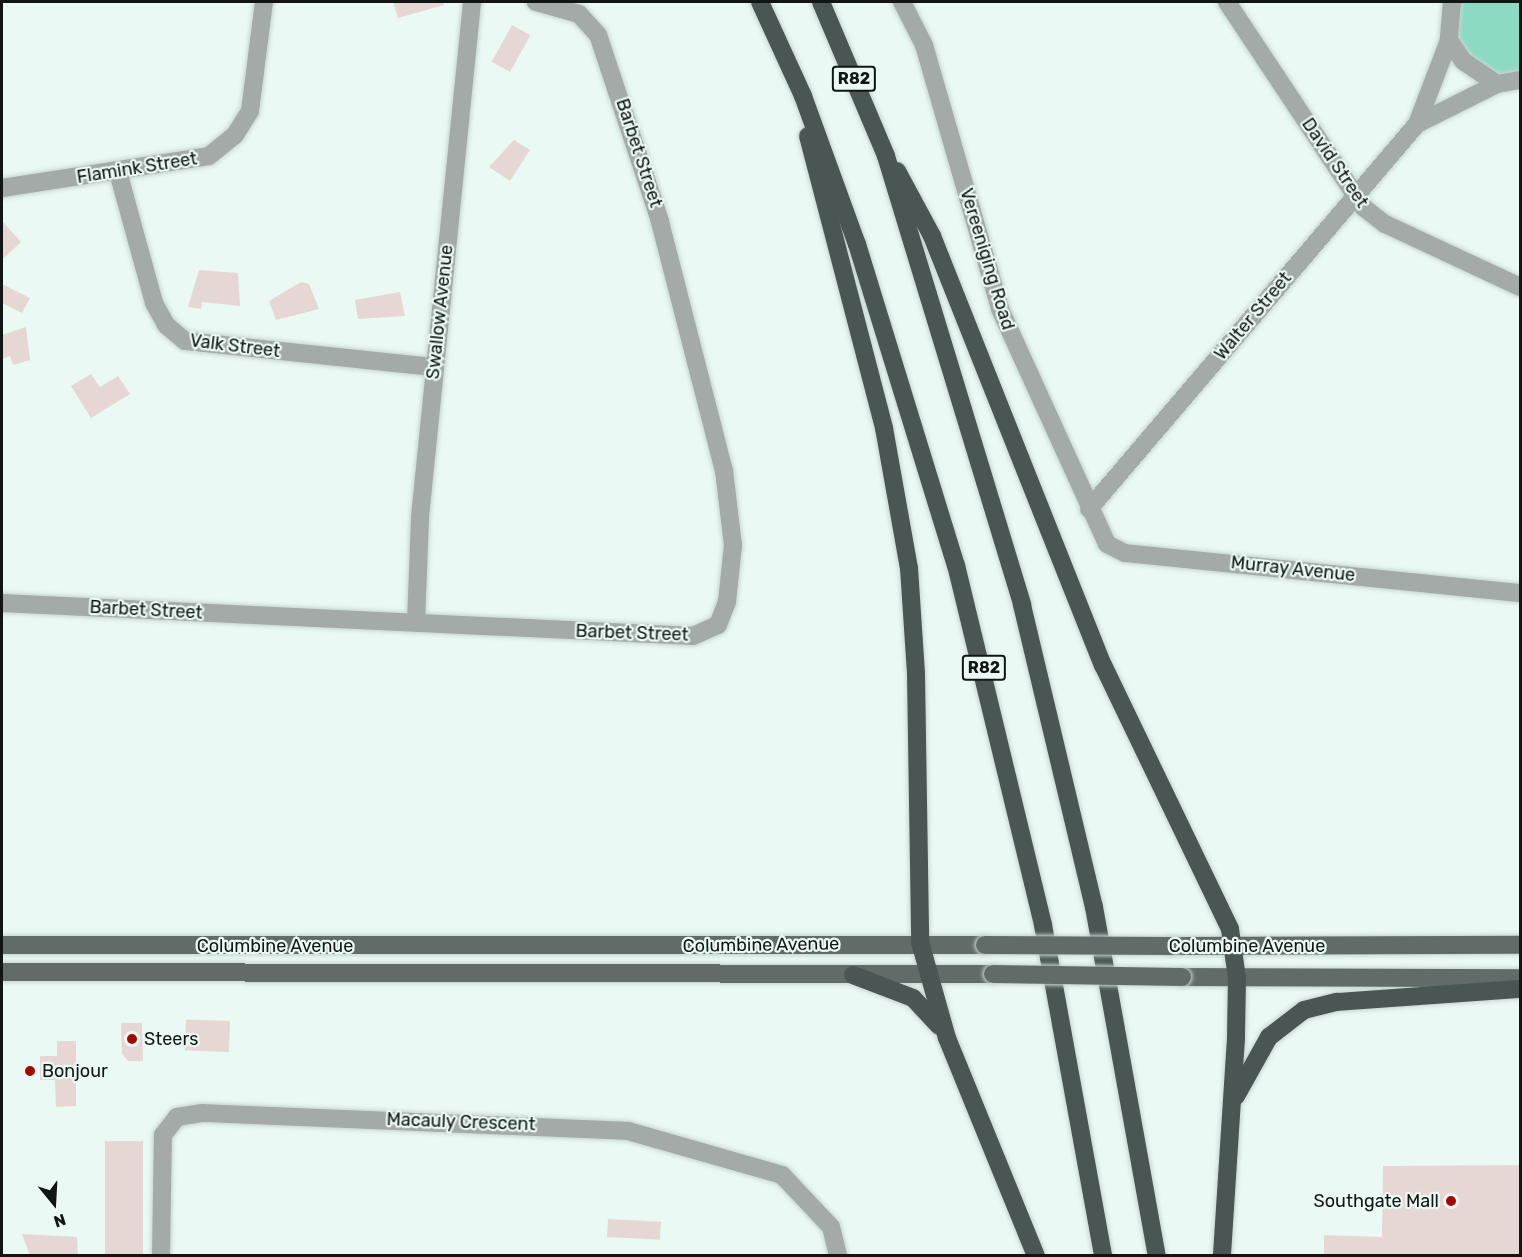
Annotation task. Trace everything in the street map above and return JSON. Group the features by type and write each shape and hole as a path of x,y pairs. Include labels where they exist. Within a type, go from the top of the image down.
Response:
{"highway":[{"name":"R82","path":"760,2 803,96 893,353 980,653 1043,925 1103,1256"},
{"name":"R82","path":"821,2 886,156 992,497 1062,764 1130,1086 1157,1256"},
{"path":"803,96 815,169 884,428 909,568 920,942 947,1038 1036,1256"},
{"path":"886,156 914,196 932,236 1079,609 1230,929 1237,978 1222,1256"},
{"path":"853,975 913,998 947,1038"},
{"path":"1231,1105 1269,1036 1304,1010 1348,1001 1521,989"}],"main road":[{"name":"Columbine Avenue","path":"2,945 920,942 985,945 1172,946 1521,945"},
{"name":"Columbine Avenue","path":"2,972 1521,978"},
{"path":"2,983 30,972"}],"street":[{"name":"Flamink Street","path":"2,188 198,160 235,135 253,98 264,2"},
{"name":"Swallow Avenue","path":"416,623 434,367 472,2"},
{"name":"Barbet Street","path":"2,603 693,636 713,629 725,613 733,536 724,471 660,221 598,35 579,14 536,2"},
{"name":"Vereeniging Road","path":"902,2 924,45 1000,309 1089,509"},
{"name":"David Street","path":"1227,2 1355,195 1385,224 1521,287"},
{"name":"Walter Street","path":"1089,509 1417,124 1449,40 1452,2"},
{"path":"1449,40 1463,61 1497,84"},
{"name":"Walter Street","path":"1417,124 1497,84 1521,80"},
{"name":"Valk Street","path":"118,172 154,303 166,325 185,341 434,367"},
{"name":"Murray Avenue","path":"1089,509 1104,540 1125,553 1521,593"},
{"name":"Macauly Crescent","path":"161,1256 163,1135 177,1117 203,1113 628,1131 782,1176 831,1227 838,1256"}],"green space":[{"path":"1459,2 1520,2 1520,75 1498,76 1463,52 1456,33"}],"building":[{"path":"393,2 443,2 444,5 398,18"},
{"path":"512,25 530,35 510,72 492,62"},
{"path":"514,140 530,150 510,181 489,167"},
{"path":"2,221 21,242 2,260"},
{"path":"199,270 238,273 240,306 202,302 201,309 188,307"},
{"path":"301,282 309,284 319,309 276,320 269,301"},
{"path":"2,284 30,298 22,313 2,303"},
{"path":"400,292 405,316 358,319 355,300"},
{"path":"26,327 30,360 13,365 10,356 2,359 2,335"},
{"path":"91,374 100,387 118,376 130,394 91,418 71,386"},
{"path":"186,1019 230,1021 229,1052 185,1050"},
{"name":"Steers","path":"121,1023 142,1023 143,1061 128,1061 122,1054"},
{"path":"57,1041 76,1041 76,1106 56,1107 55,1080 40,1080 40,1056 57,1056"},
{"path":"105,1141 143,1141 143,1256 105,1256"},
{"name":"Southgate Mall","path":"1521,1165 1521,1256 1324,1256 1324,1235 1382,1237 1383,1166"},
{"path":"608,1219 661,1222 660,1240 607,1237"},
{"path":"22,1234 77,1237 78,1256 30,1256"}],"place":[{"name":"Steers","path":"132,1039"},
{"name":"Bonjour","path":"30,1071"},
{"name":"Southgate Mall","path":"1451,1201"}]}
